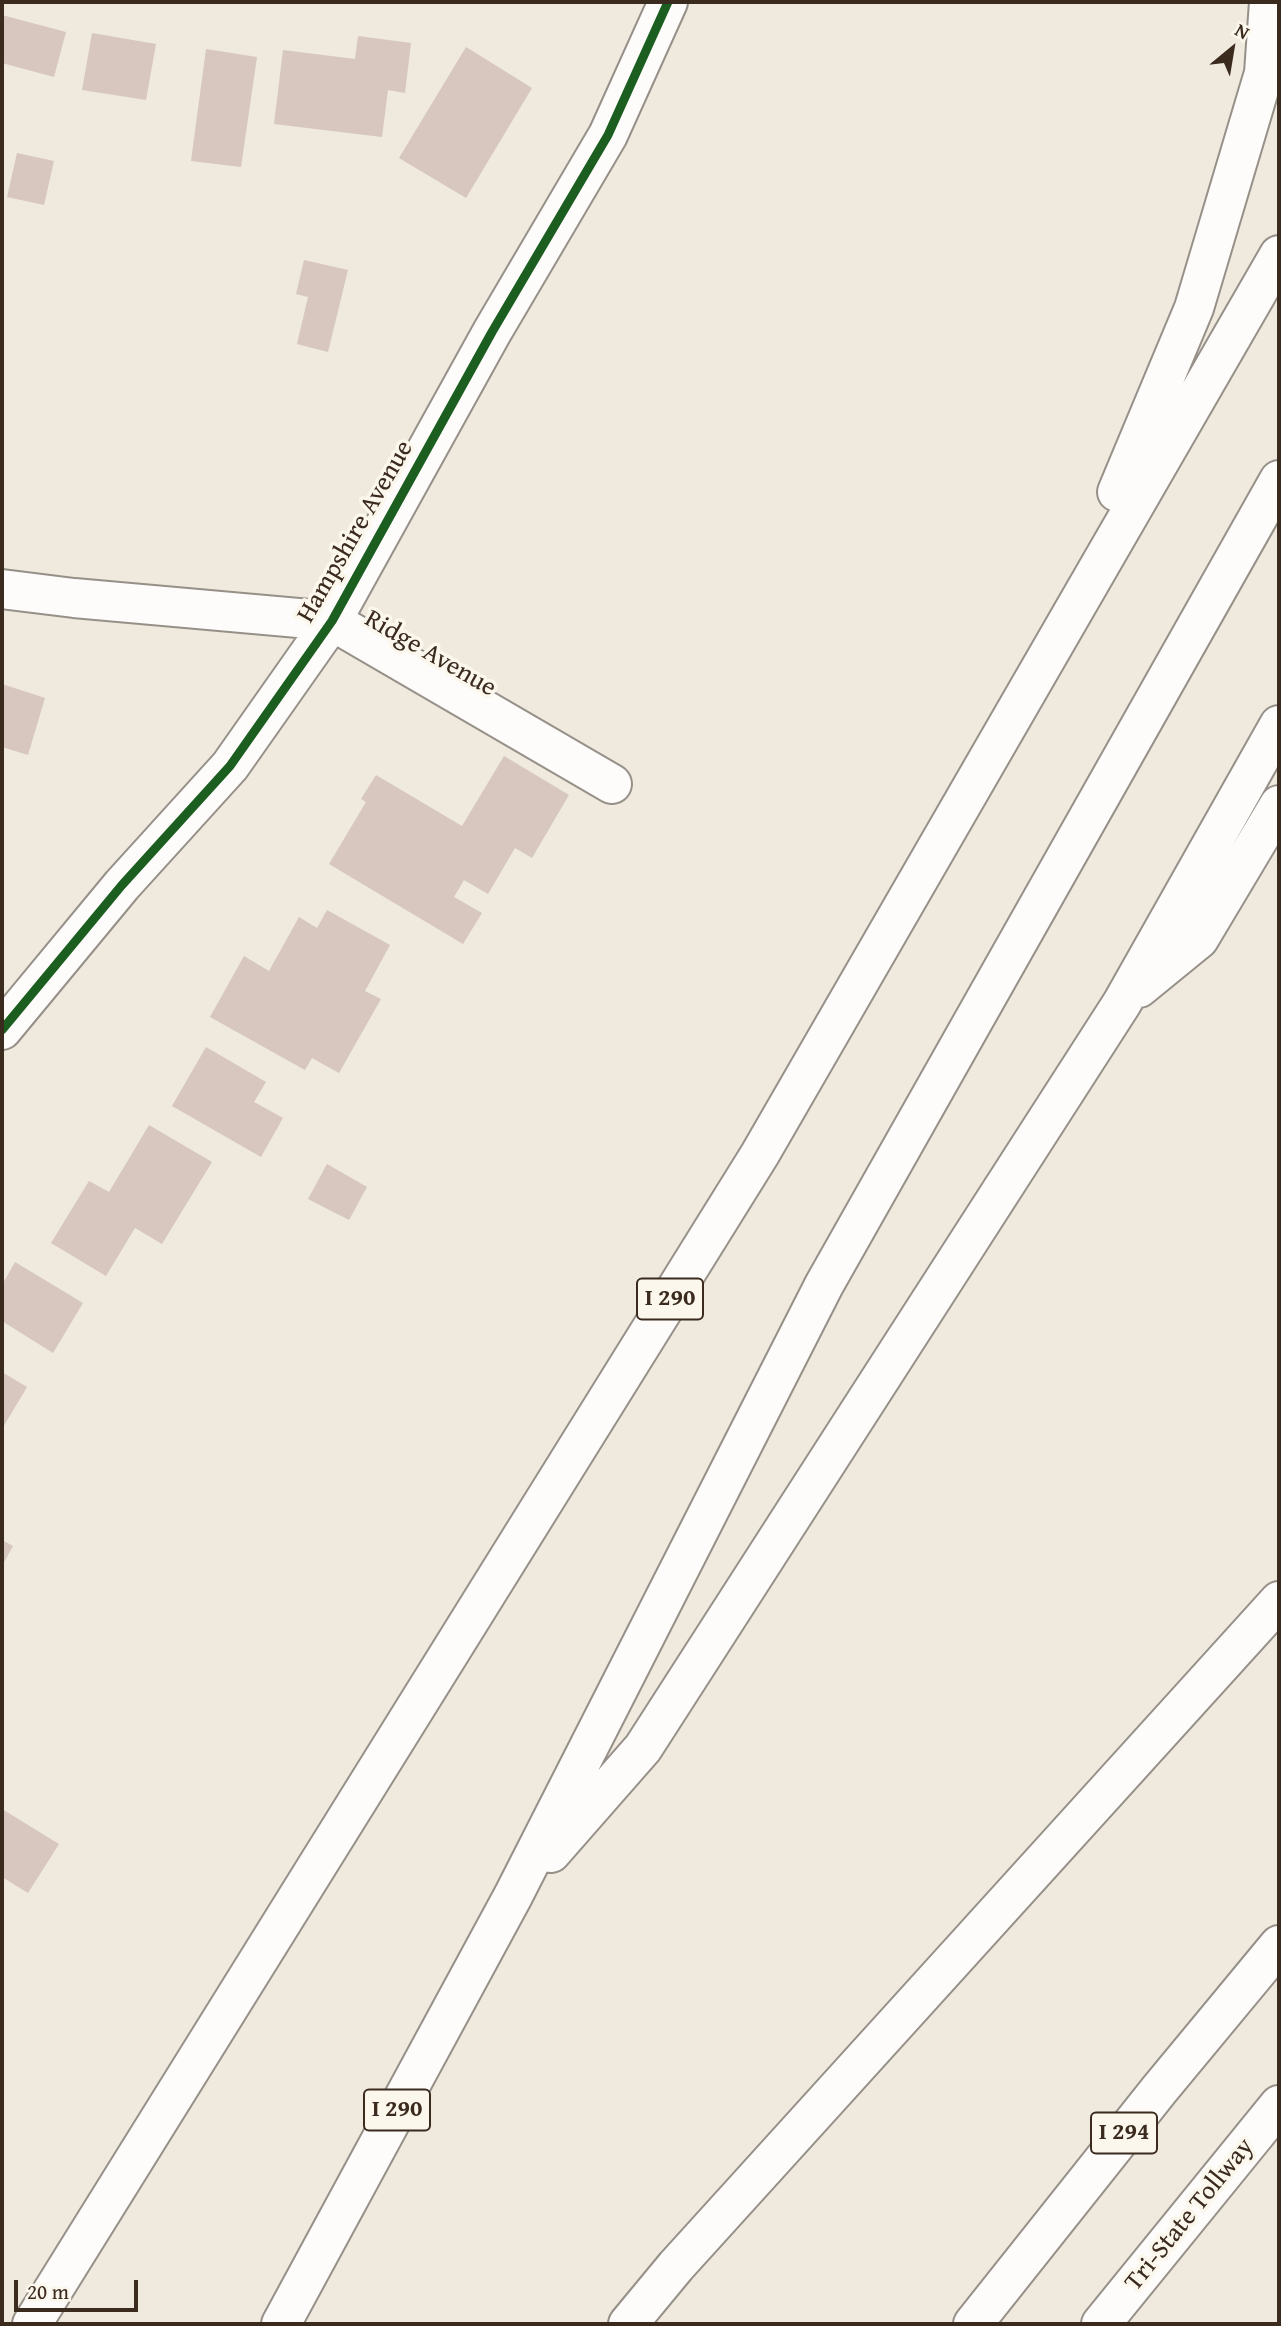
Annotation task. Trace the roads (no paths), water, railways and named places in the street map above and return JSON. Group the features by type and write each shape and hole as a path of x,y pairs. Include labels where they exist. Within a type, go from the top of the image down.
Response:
{"main road":[{"name":"Hampshire Avenue","path":"2,1030 122,885 230,766 332,621 492,332 608,135 668,2"},
{"path":"1013,716 1137,449 1194,308 1264,73 1269,2"},
{"name":"I 290","path":"33,2324 760,1154 1279,255"},
{"name":"I 290","path":"281,2324 513,1896 824,1285 1279,480"},
{"name":"Ridge Avenue","path":"2,589 332,621 612,784"},
{"path":"513,1896 642,1748 1122,1003 1279,724"},
{"path":"1122,1003 1199,939 1279,805"},
{"path":"628,2324 685,2255 1279,1601"},
{"name":"I 294","path":"973,2324 1158,2090 1279,1945"},
{"name":"Tri-State Tollway","path":"1101,2324 1279,2105"}]}
